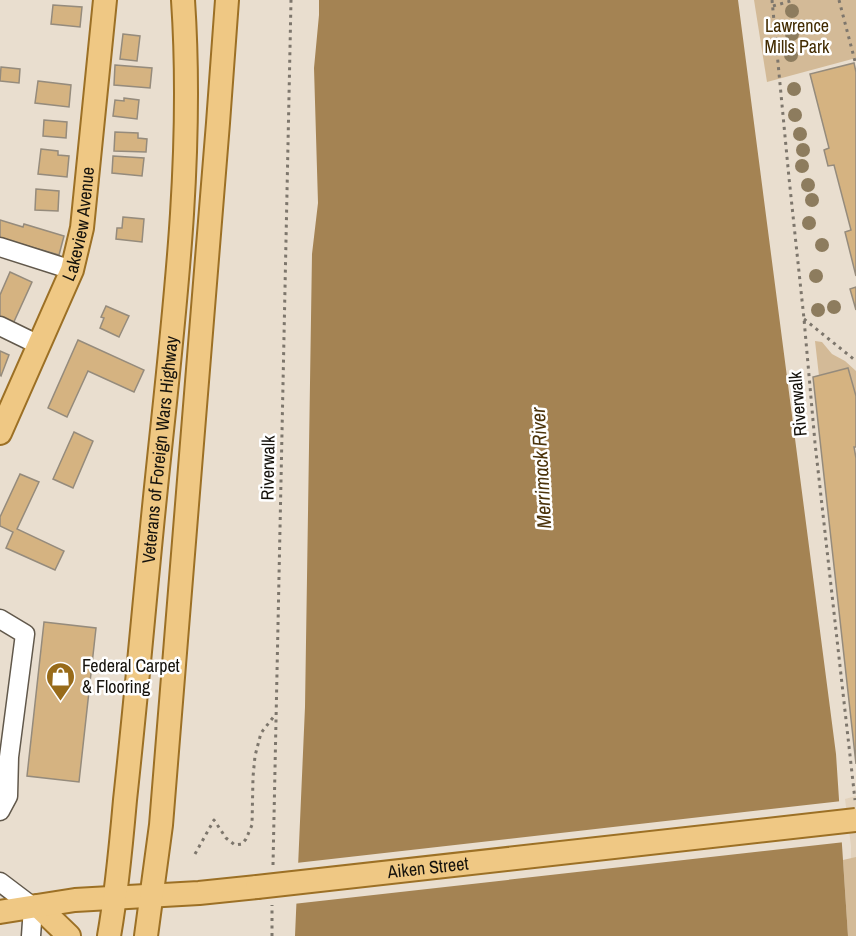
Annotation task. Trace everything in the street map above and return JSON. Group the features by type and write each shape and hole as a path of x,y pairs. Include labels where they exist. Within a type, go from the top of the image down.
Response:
{"main road":[{"name":"Lakeview Avenue","path":"0,434 72,270 82,228 105,0"},
{"name":"Veterans of Foreign Wars Highway","path":"114,898 172,339 184,190 186,115 183,0"},
{"name":"Veterans of Foreign Wars Highway","path":"152,896 163,802 227,0"},
{"name":"Aiken Street","path":"0,912 75,900 265,894 856,820"},
{"path":"146,936 152,896"},
{"path":"109,936 114,898"},
{"path":"36,907 69,936"}],"street":[{"path":"0,247 72,270"},
{"path":"0,327 39,345"},
{"path":"0,619 25,634 9,757 8,796 0,811"},
{"path":"0,882 36,907 31,936"}],"path":[{"name":"Riverwalk","path":"273,866 291,0"},
{"name":"Riverwalk","path":"772,0 815,443 856,805"},
{"path":"773,6 794,0"},
{"path":"839,0 856,65"},
{"path":"804,319 856,361"},
{"path":"195,854 214,820 226,838 236,846 242,844 246,839 252,825 255,756 261,733 276,714"},
{"path":"265,894 272,936"}],"shaded area":[{"path":"856,796 856,936 850,936 851,846 845,799"}],"green space":[{"name":"Lawrence Mills Park","path":"754,0 856,0 856,58 767,82"},
{"path":"815,341 822,342 832,354 845,361 856,371 856,396 848,368 819,376"},
{"path":"856,857 856,936 848,936 843,860"}],"water":[{"name":"Merrimack River","path":"319,0 738,0 836,754 848,936 295,936 305,707 312,254 318,203 314,68"}],"pier":[{"path":"842,801 845,842 293,904 296,863"}],"building":[{"path":"53,5 82,7 80,27 51,24"},
{"path":"123,34 140,36 137,61 120,59"},
{"path":"854,63 856,72 856,276 845,232 851,230 834,165 828,166 824,150 829,148 810,74"},
{"path":"115,65 152,68 150,88 114,85"},
{"path":"1,67 20,69 19,83 0,81"},
{"path":"38,81 71,85 69,107 35,103"},
{"path":"124,98 139,100 137,119 113,116 115,100 124,101"},
{"path":"44,120 67,122 66,138 43,136"},
{"path":"115,132 138,133 138,138 147,139 146,152 114,151"},
{"path":"41,149 58,151 58,155 69,156 67,177 38,174"},
{"path":"113,156 144,158 142,176 112,173"},
{"path":"36,189 59,191 58,211 35,210"},
{"path":"123,217 144,219 142,242 116,239 117,228 122,228"},
{"path":"0,220 23,227 24,224 64,236 59,255 0,238"},
{"path":"10,272 32,282 12,326 0,321 0,295"},
{"path":"856,287 856,310 850,289"},
{"path":"106,306 129,316 119,337 100,328 104,318 101,317"},
{"path":"78,340 144,370 134,392 88,371 67,417 48,408"},
{"path":"0,351 9,355 1,376 0,375"},
{"path":"848,368 856,396 856,447 854,447 856,458 856,764 813,377"},
{"path":"74,432 93,441 73,488 53,479"},
{"path":"20,474 39,482 17,529 64,551 55,570 6,548 13,532 0,526 0,517"},
{"name":"Federal Carpet & Flooring","path":"44,622 96,628 79,782 27,776"}],"place":[{"name":"Federal Carpet & Flooring","path":"61,702"}]}
